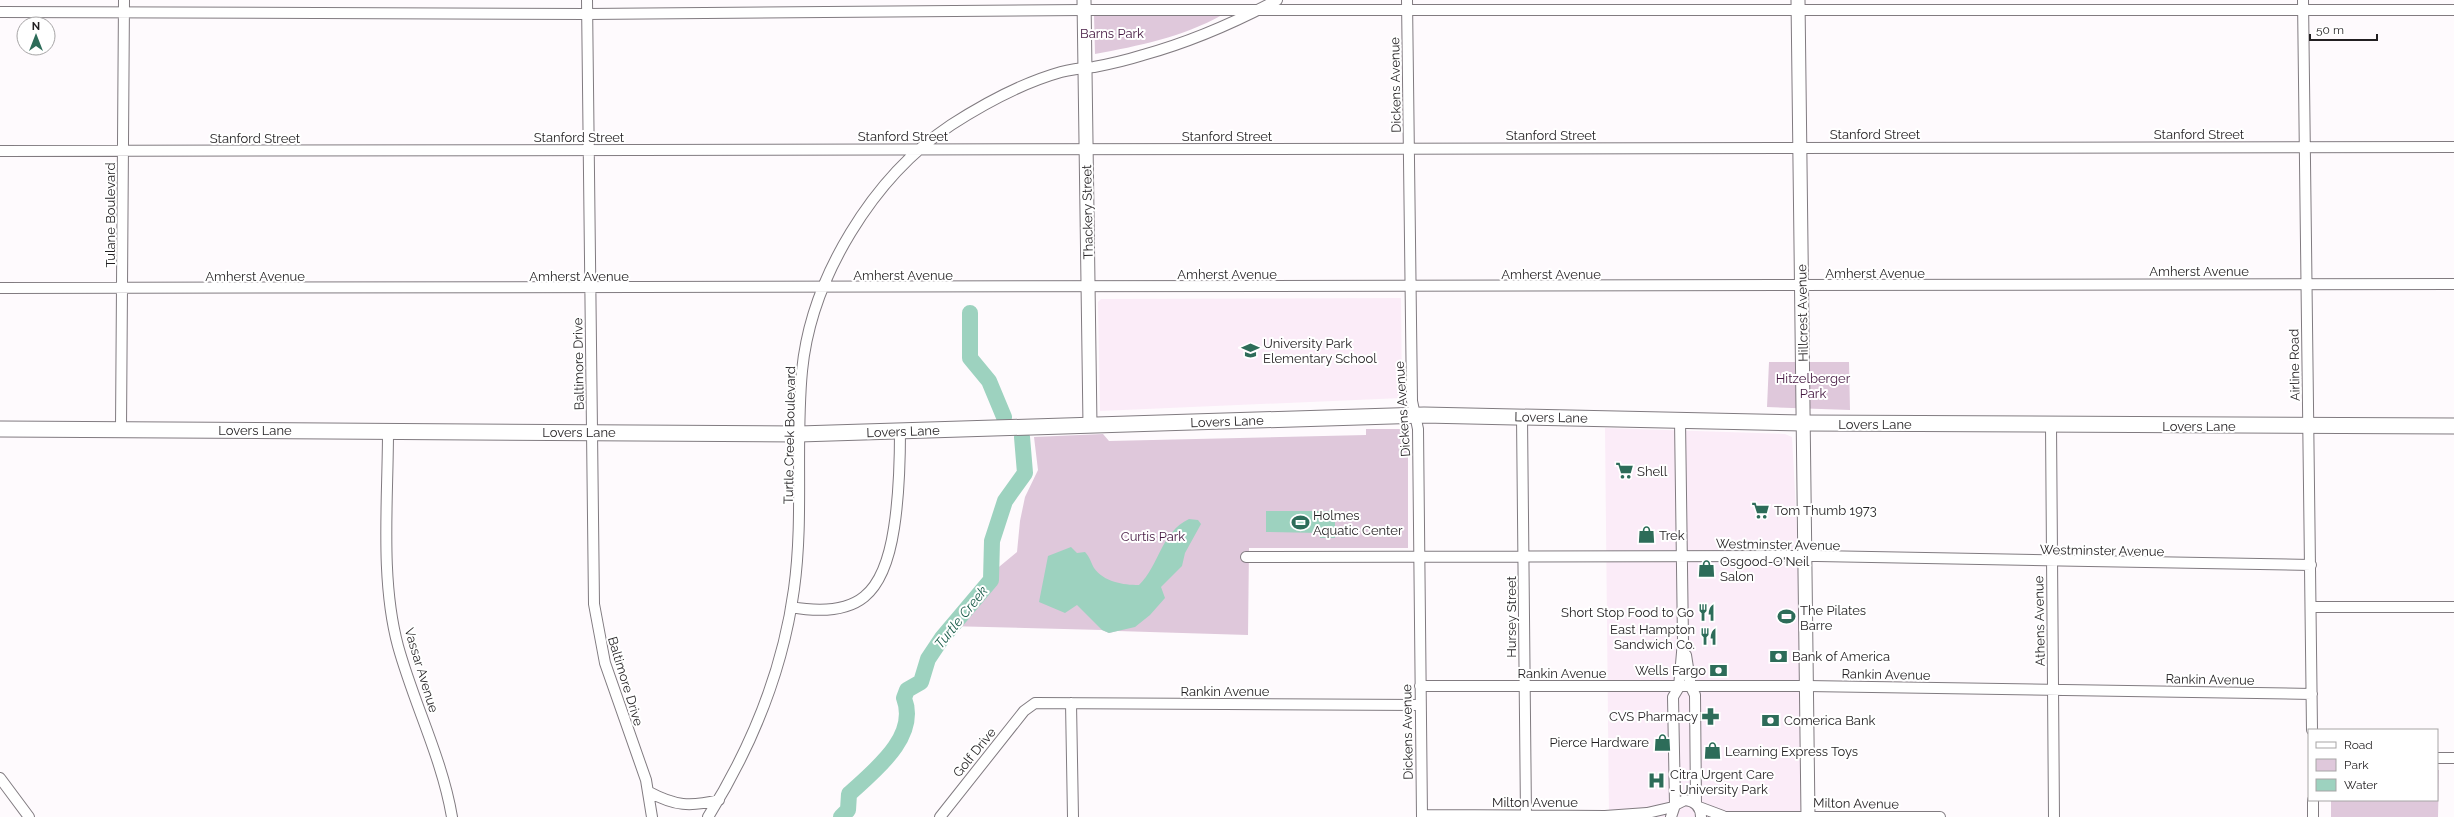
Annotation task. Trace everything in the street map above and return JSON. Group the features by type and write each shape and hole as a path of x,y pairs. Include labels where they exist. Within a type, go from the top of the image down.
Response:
{"main road":[{"name":"Lovers Lane","path":"0,429 799,434 1414,416 1804,423 2308,427 2454,426"}],"street":[{"name":"Tulane Boulevard","path":"121,429 124,0"},
{"name":"Baltimore Drive","path":"587,0 591,289 592,572 598,634 613,688 649,792 652,817"},
{"name":"Turtle Creek Boulevard","path":"708,817 719,800 749,743 762,713 791,607 800,528 799,434 804,357 824,288 834,264 859,219 893,175 919,149 951,125 1001,96 1040,78 1164,49 1216,30 1277,0"},
{"name":"Dickens Avenue","path":"1407,0 1412,401 1418,429 1422,816"},
{"path":"0,12 587,14 1084,5 1256,11 1407,11 1798,5 2304,5 2454,10"},
{"name":"Thackery Street","path":"1084,5 1090,425"},
{"name":"Hillcrest Avenue","path":"1798,5 1808,816"},
{"name":"Airline Road","path":"2304,5 2306,284 2312,607 2312,729"},
{"name":"Stanford Street","path":"0,151 2305,146 2454,147"},
{"name":"Amherst Avenue","path":"0,288 591,289 2454,284"},
{"name":"Hursey Street","path":"1522,417 1526,816"},
{"path":"1680,420 1684,641 1691,687 1695,695 1699,809"},
{"name":"Athens Avenue","path":"2051,425 2054,817"},
{"name":"Vassar Avenue","path":"388,431 388,571 393,621 398,645 409,681 445,784 452,817"},
{"path":"791,607 813,610 841,608 864,597 879,581 889,558 896,516 900,431"},
{"name":"Westminster Avenue","path":"1246,557 1805,556 2311,566"},
{"path":"2312,607 2454,607"},
{"path":"1673,810 1673,697 1679,687 1684,641"},
{"name":"Rankin Avenue","path":"1420,686 1807,686 2312,694"},
{"name":"Rankin Avenue","path":"1030,706 1039,703 1420,705"},
{"path":"1071,703 1073,817"},
{"name":"Golf Drive","path":"940,817 1030,706"},
{"path":"2438,758 2454,758"},
{"path":"0,778 29,817"},
{"path":"649,792 666,802 681,805 693,805 719,800"},
{"name":"Milton Avenue","path":"1422,816 1652,815 1673,810 1685,800 1699,809 1721,816 1940,817"},
{"path":"2313,801 2314,817"}],"shaded area":[{"name":"University Park Elementary School","path":"1401,298 1402,398 1100,411 1098,302 1101,299"},
{"path":"1605,428 1785,434 1792,437 1798,547 1801,817 1609,817"}],"green space":[{"name":"Barns Park","path":"1094,15 1222,15 1207,23 1160,40 1095,54"},
{"name":"Hitzelberger Park","path":"1769,362 1849,362 1850,410 1767,407"},
{"name":"Curtis Park","path":"1366,429 1408,429 1408,548 1249,548 1248,635 1117,631 1109,633 1102,630 946,626 982,581 1017,552 1020,521 1025,497 1038,470 1034,437 1103,434 1109,441 1366,435"},
{"path":"2439,770 2438,817 2331,817 2331,801 2438,801"}],"water":[{"name":"Holmes Aquatic Center","path":"1266,511 1335,511 1335,538 1320,538 1319,533 1266,532"},
{"path":"1189,519 1198,520 1201,524 1185,553 1182,566 1161,587 1165,598 1150,615 1135,627 1109,633 1102,630 1077,605 1065,613 1039,602 1048,556 1071,547 1077,553 1085,552 1098,573 1108,580 1139,585 1146,577 1172,532"}],"waterway":[{"name":"Turtle Creek","path":"970,313 970,358 989,381 1004,417"},
{"name":"Turtle Creek","path":"841,817 848,810 849,794 881,764 892,752 900,739 905,726 907,712 904,698 907,690 921,682 928,659 942,638 991,580 992,541 1005,501 1025,473 1022,437"}],"place":[{"name":"University Park Elementary School","path":"1250,350"},
{"name":"Shell","path":"1624,471"},
{"name":"Tom Thumb 1973","path":"1761,510"},
{"name":"Holmes Aquatic Center","path":"1300,522"},
{"name":"Trek","path":"1646,535"},
{"name":"Osgood-O'Neil Salon","path":"1707,568"},
{"name":"Short Stop Food to Go","path":"1707,612"},
{"name":"The Pilates Barre","path":"1787,617"},
{"name":"East Hampton Sandwich Co.","path":"1708,636"},
{"name":"Bank of America","path":"1779,656"},
{"name":"Wells Fargo","path":"1719,670"},
{"name":"CVS Pharmacy","path":"1711,716"},
{"name":"Comerica Bank","path":"1771,720"},
{"name":"Pierce Hardware","path":"1662,742"},
{"name":"Learning Express Toys","path":"1712,751"},
{"name":"Citra Urgent Care - University Park","path":"1657,781"}]}
